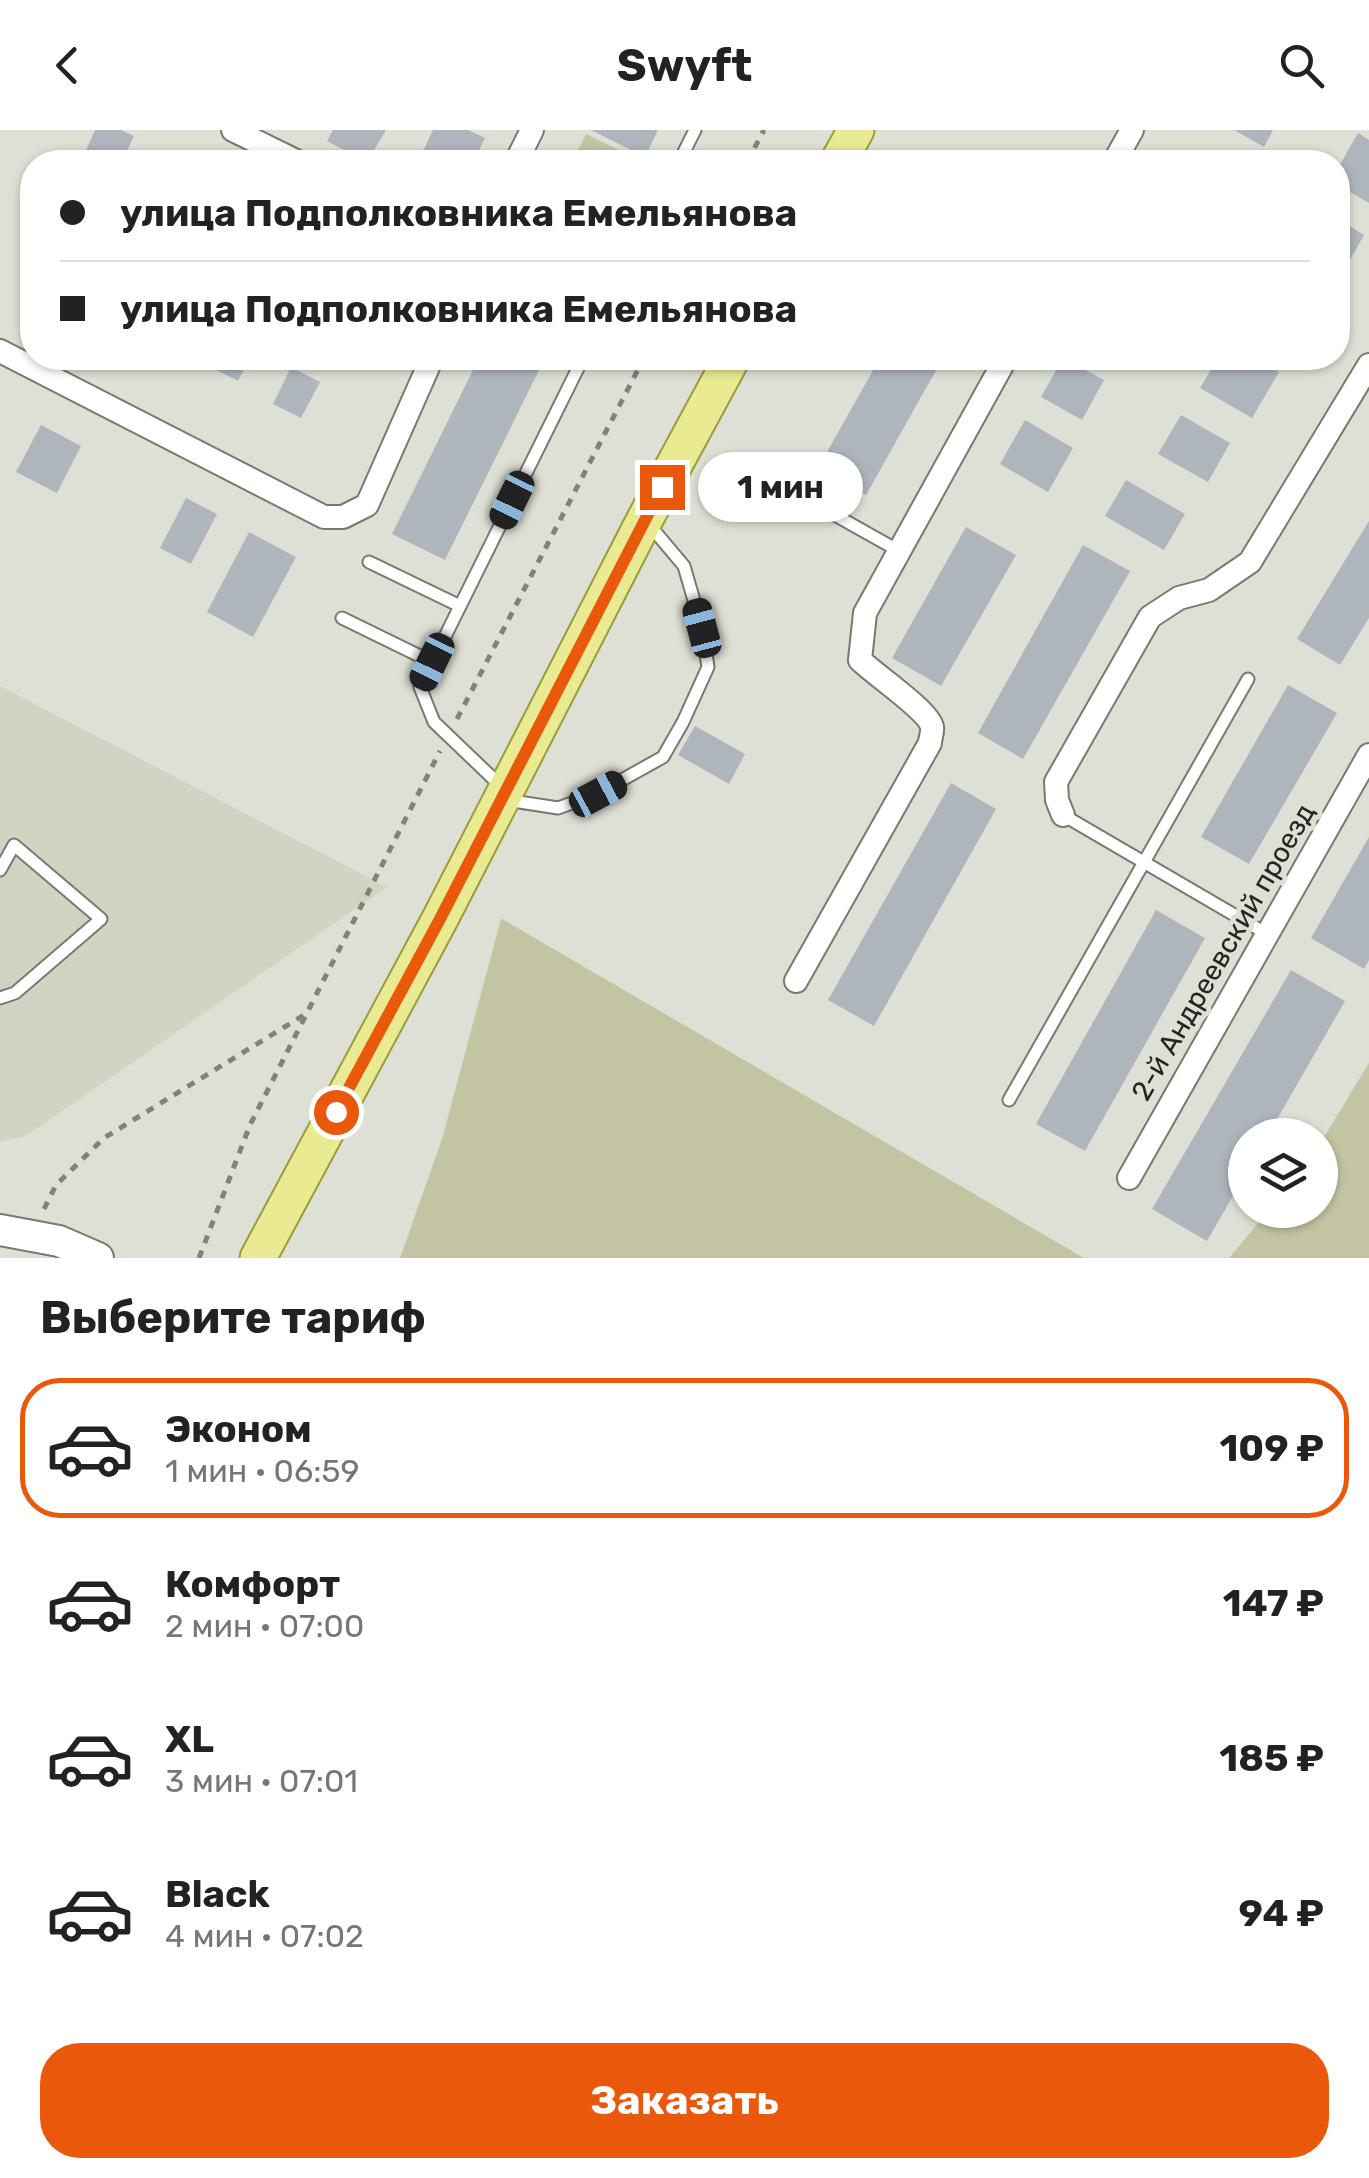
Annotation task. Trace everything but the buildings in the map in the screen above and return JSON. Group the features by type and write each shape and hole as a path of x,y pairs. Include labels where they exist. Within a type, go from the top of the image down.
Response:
{"main road":[{"path":"256,1253 504,796 726,370"},
{"path":"19,1236 59,1241 98,1258"}],"street":[{"path":"233,130 274,150"},
{"path":"1063,816 1056,782 1150,617 1178,598 1208,590 1250,562 1369,365"},
{"path":"37,370 324,518 343,517 367,505 427,370"},
{"path":"796,981 930,743 932,726 922,710 880,680 860,660 865,614 999,370"},
{"name":"2-й Андреевский проезд","path":"1129,1178 1369,755"}],"lane":[{"path":"577,370 420,687 434,722 504,796 558,808 598,794 664,757 683,722 708,667 702,628 684,566 645,519"},
{"path":"794,492 899,551"},
{"path":"370,562 460,606"},
{"path":"342,618 432,662"},
{"path":"1010,1100 1248,679"},
{"path":"1063,816 1267,934"},
{"path":"0,870 14,845 101,918 15,993 0,998"}],"path":[{"path":"198,1258 250,1125 638,370"},
{"path":"19,1236 56,1185 104,1138 306,1013"}],"shaded area":[{"path":"0,686 387,887 26,1136 0,1142"}],"green space":[{"path":"586,134 619,150 578,150"},
{"path":"501,919 1084,1258 400,1258 442,1139"},
{"path":"1369,1063 1369,1258 1229,1258 1254,1228 1338,1228 1336,1118"}],"route":[{"path":"336,1112 662,487"}]}
